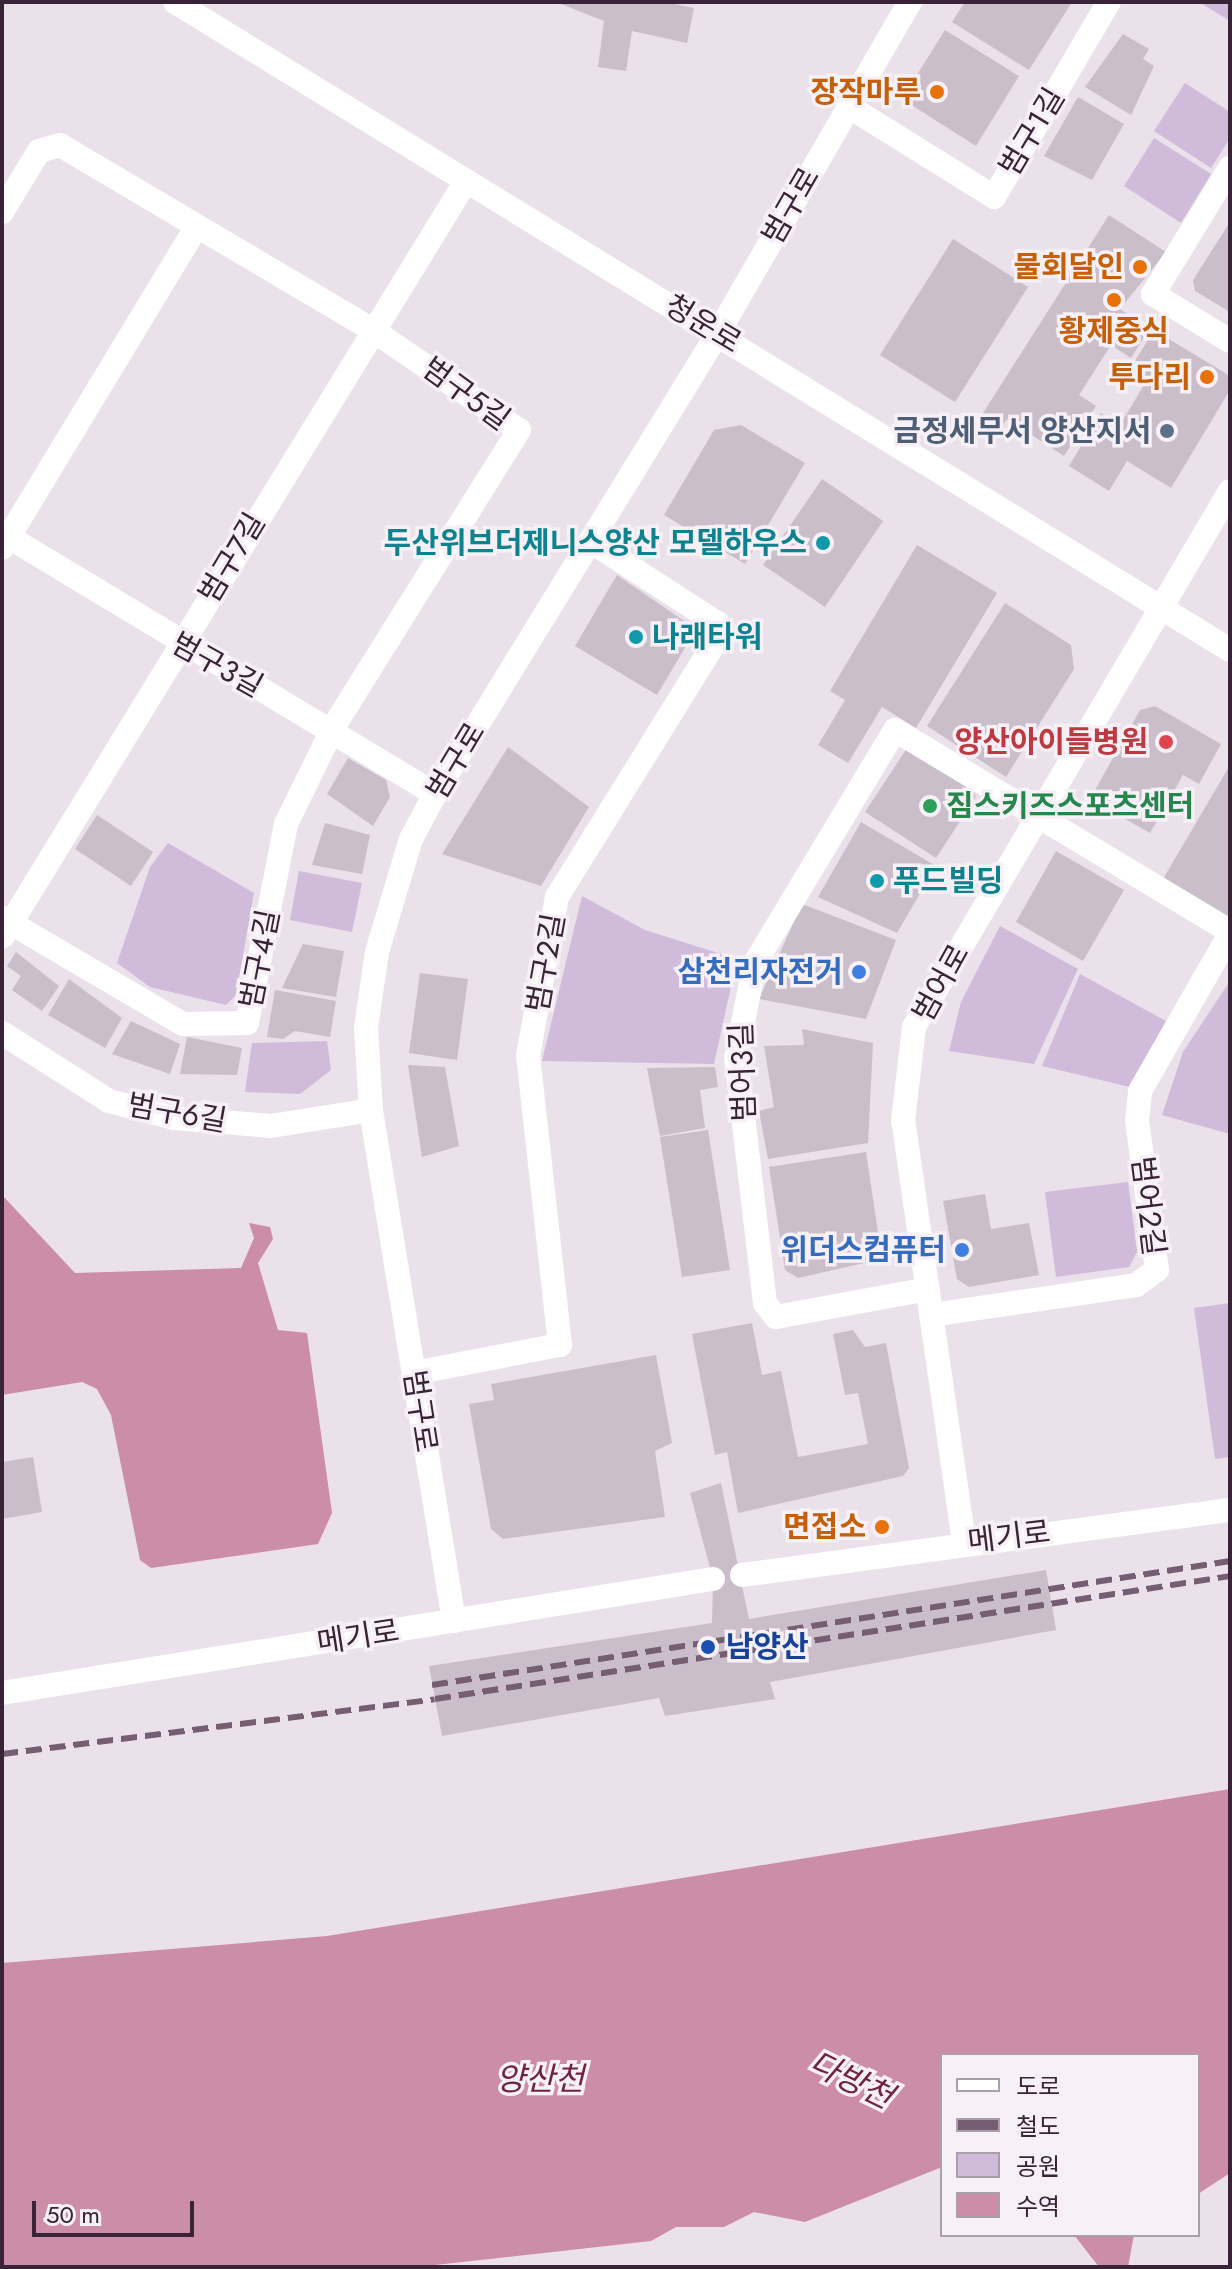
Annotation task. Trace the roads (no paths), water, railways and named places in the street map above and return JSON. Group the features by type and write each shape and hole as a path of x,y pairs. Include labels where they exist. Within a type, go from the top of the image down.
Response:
{"street":[{"name":"청운로","path":"175,2 1159,602 1230,650"},
{"name":"범구로","path":"454,1621 371,1110 366,1028 377,952 411,839 435,794 718,333 910,2"},
{"name":"범구1길","path":"848,106 994,197 1109,2"},
{"name":"범구5길","path":"2,212 39,151 60,145 371,329 519,430 333,728"},
{"path":"1230,168 1153,294 1230,341"},
{"name":"범구7길","path":"5,926 371,329 466,181"},
{"path":"4,539 197,226"},
{"name":"범어로","path":"964,1542 903,1121 914,1027 1159,602 1230,491"},
{"name":"범구3길","path":"4,539 179,645 333,728 435,794"},
{"name":"범구2길","path":"414,1373 560,1345 528,1056 557,897 712,647 717,623 592,542"},
{"name":"범구4길","path":"5,926 183,1024 247,1023 286,824 333,728"},
{"name":"범어3길","path":"928,1289 776,1317 765,1303 736,1057 740,1010 755,963 895,730 1036,816"},
{"name":"범어2길","path":"931,1315 1136,1285 1157,1270 1137,1121 1140,1091 1230,932 1036,816"},
{"name":"범구6길","path":"2,1033 109,1101 174,1118 271,1126 371,1110"},
{"name":"메기로","path":"742,1575 964,1542 1230,1510"},
{"name":"메기로","path":"2,1693 713,1579"}],"water":[{"path":"2,1195 75,1273 241,1268 254,1238 249,1223 270,1227 273,1239 258,1263 278,1330 307,1333 332,1513 318,1544 151,1568 140,1560 111,1415 97,1389 82,1382 2,1395"},
{"name":"양산천","path":"1230,1789 1230,2173 1200,2193 1200,2053 940,2053 940,2168 805,2222 754,2212 724,2227 676,2227 651,2241 417,2267 2,2267 2,1963 327,1936"},
{"path":"1076,2237 1134,2237 1128,2267 1099,2267"}],"railway":[{"path":"432,1685 1230,1561"},
{"path":"2,1754 435,1699 1230,1576"}],"place":[{"name":"장작마루","path":"937,92"},
{"name":"물회달인","path":"1140,267"},
{"name":"황제중식","path":"1114,300"},
{"name":"투다리","path":"1207,377"},
{"name":"금정세무서 양산지서","path":"1167,431"},
{"name":"두산위브더제니스양산 모델하우스","path":"823,543"},
{"name":"나래타워","path":"636,637"},
{"name":"양산아이들병원","path":"1166,742"},
{"name":"짐스키즈스포츠센터","path":"930,806"},
{"name":"푸드빌딩","path":"877,881"},
{"name":"삼천리자전거","path":"859,972"},
{"name":"위더스컴퓨터","path":"962,1250"},
{"name":"면접소","path":"882,1527"},
{"name":"남양산","path":"708,1647"}],"water label":[{"name":"다방천","path":"851,2080"}]}
